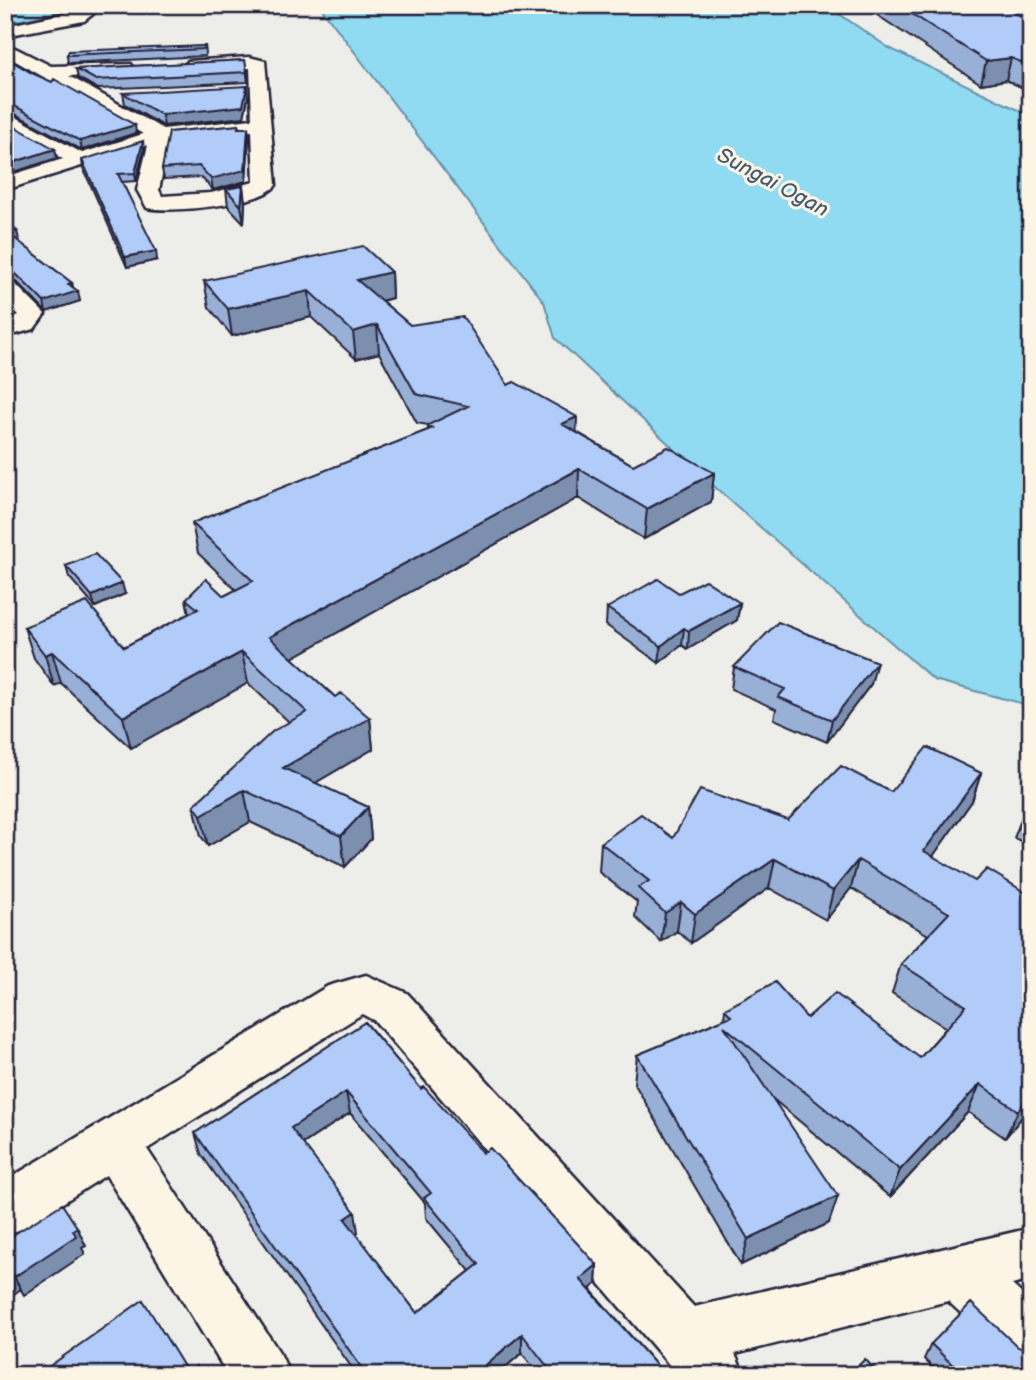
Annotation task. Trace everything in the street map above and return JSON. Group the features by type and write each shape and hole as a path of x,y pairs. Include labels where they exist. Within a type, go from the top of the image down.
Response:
{"street":[{"path":"5,31 78,18 85,14 73,8"},
{"path":"5,48 160,135"},
{"path":"160,135 148,190 155,203 171,204 248,191 265,185 261,124 251,89 259,65 181,65"},
{"path":"46,72 141,68"},
{"path":"91,98 133,96"},
{"path":"5,117 79,160"},
{"path":"5,184 160,135 261,124"},
{"path":"5,288 32,314 25,324 5,329"},
{"path":"5,1210 344,1000 366,994 391,1007 699,1356 957,1272 1031,1254"},
{"path":"113,1141 261,1375"},
{"path":"957,1272 1031,1340"}],"water":[{"path":"47,5 95,5 5,23 5,13"},
{"name":"Sungai Ogan","path":"319,5 826,5 889,48 1031,116 1031,706 934,680 716,488 555,338 544,302"}],"building":[{"path":"898,5 999,5 1031,21 1031,66 1011,58 986,61"},
{"path":"205,46 204,49 67,55 69,51"},
{"path":"5,57 52,82 54,79 135,125 80,141 5,101"},
{"path":"245,60 247,72 96,80 76,69"},
{"path":"247,86 243,106 162,115 123,93"},
{"path":"5,121 55,149 5,165"},
{"path":"239,125 238,128 248,128 245,170 211,179 199,166 162,169 169,132"},
{"path":"143,141 135,173 118,174 156,251 125,257 82,160"},
{"path":"5,182 9,182 7,217 5,217"},
{"path":"243,186 241,206 226,189"},
{"path":"5,222 17,231 8,233 72,283 68,284 78,291 44,302 13,271 5,270"},
{"path":"363,246 391,272 357,280 410,325 463,317 508,385 514,382 577,417 562,424 633,465 668,447 714,473 647,509 579,469 269,637 335,697 341,693 370,718 283,768 368,807 341,836 244,790 201,815 194,805 273,731 307,712 242,652 123,717 52,652 45,655 24,627 87,602 124,647 198,609 186,599 206,579 224,596 253,581 192,523 433,428 428,425 468,406 416,394 377,325 353,332 309,291 228,309 204,281"},
{"path":"5,298 12,304 5,307"},
{"path":"95,554 122,583 92,596 66,566"},
{"path":"658,579 679,593 705,580 740,603 689,631 684,628 661,646 607,608"},
{"path":"778,622 877,662 832,720 778,697 785,689 734,667"},
{"path":"927,747 981,773 924,851 975,881 987,869 1031,896 1031,1095 1018,1111 980,1084 900,1170 724,1026 838,1196 748,1239 637,1055 731,1016 725,1009 775,982 807,1018 835,993 920,1058 966,1006 901,964 949,913 858,860 833,891 775,859 695,914 681,902 665,913 638,888 649,881 601,843 641,814 673,838 700,790 788,820 841,766 891,792"},
{"path":"1031,799 1031,812 1025,809"},
{"path":"365,1022 421,1089 424,1087 483,1153 490,1148 597,1265 580,1279 665,1375 554,1375 522,1334 476,1375 365,1375 195,1133","holes":["346,1092 431,1193 424,1198 479,1264 417,1313 345,1219 355,1212 291,1128"]},
{"path":"62,1204 77,1227 73,1230 76,1236 14,1277 11,1271 5,1275 5,1240"},
{"path":"143,1300 188,1373 196,1366 201,1375 37,1375"},
{"path":"971,1303 1018,1347 1031,1352 1031,1375 963,1375 931,1344"},
{"path":"865,1359 880,1375 849,1375"}]}
